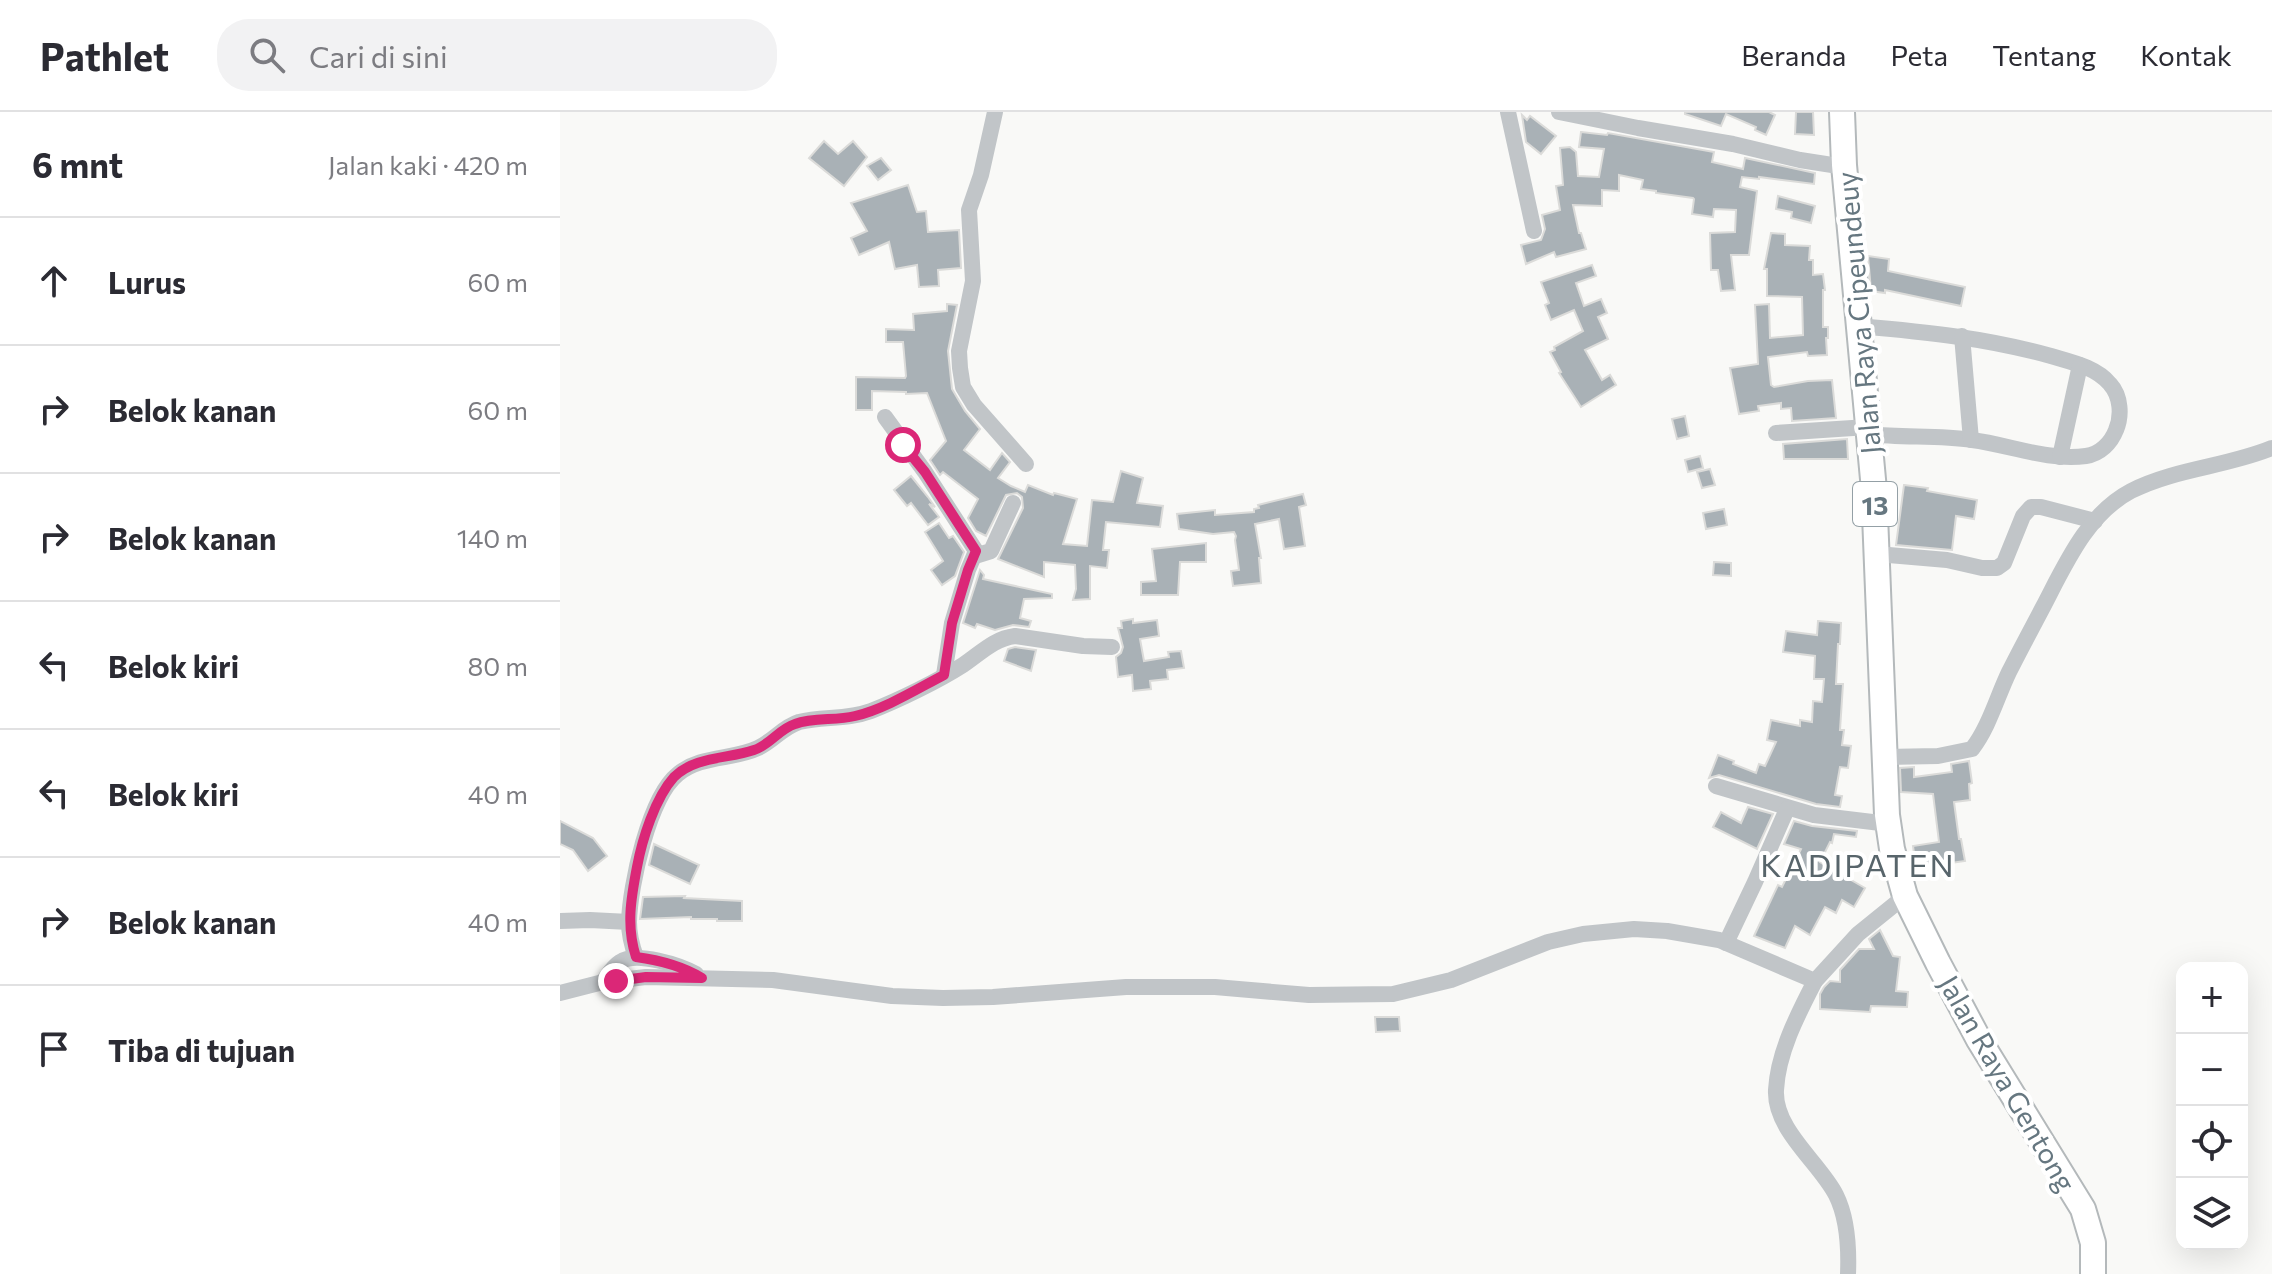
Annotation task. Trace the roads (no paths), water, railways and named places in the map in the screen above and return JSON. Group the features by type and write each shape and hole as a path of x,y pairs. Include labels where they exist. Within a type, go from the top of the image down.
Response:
{"highway":[{"name":"Jalan Raya Cipeundeuy","path":"1842,112 1877,554 1889,824 1892,849 1905,896"},
{"name":"Jalan Raya Gentong","path":"1905,896 1979,1040 2083,1209 2093,1243 2093,1274"}],"street":[{"path":"995,112 981,175 969,210 973,281 959,351 960,368 963,387 974,405 1026,464"},
{"path":"1508,112 1534,231"},
{"path":"1559,112 1845,167"},
{"path":"1776,433 1868,430 1971,440 2060,457 2100,452 2114,436 2120,421 2119,402 2111,385 2080,365 2013,345 1962,336 1859,326"},
{"path":"1962,336 1971,440"},
{"path":"2060,457 2080,365"},
{"path":"885,417 974,546 975,556 952,623 944,675"},
{"path":"1885,757 1938,756 1972,749 2009,672 2083,536 2095,521 2128,493 2153,481 2246,458 2272,448"},
{"path":"975,556 991,551 1013,503"},
{"path":"1877,554 1997,568 2004,563 2023,516 2031,507 2095,521"},
{"path":"636,957 629,922 641,847 659,801 675,776 711,759 762,747 800,722 845,718 871,711 964,664 1005,637 1112,647"},
{"path":"1716,786 1787,809 1834,819 1889,824"},
{"path":"1726,943 1787,809"},
{"path":"1848,1274 1849,1246 1837,1197 1779,1113 1776,1092 1791,1030 1815,981 1858,934 1905,896"},
{"path":"560,921 629,922"},
{"path":"560,993 603,982 646,977 773,980 892,996 993,997 1116,987 1215,987 1360,996 1393,994 1424,987 1548,942 1583,934 1634,929 1704,936 1815,981"},
{"path":"603,982 618,962 636,957 680,967 702,978"}],"district":[{"name":"KADIPATEN","path":"1858,864"}]}
